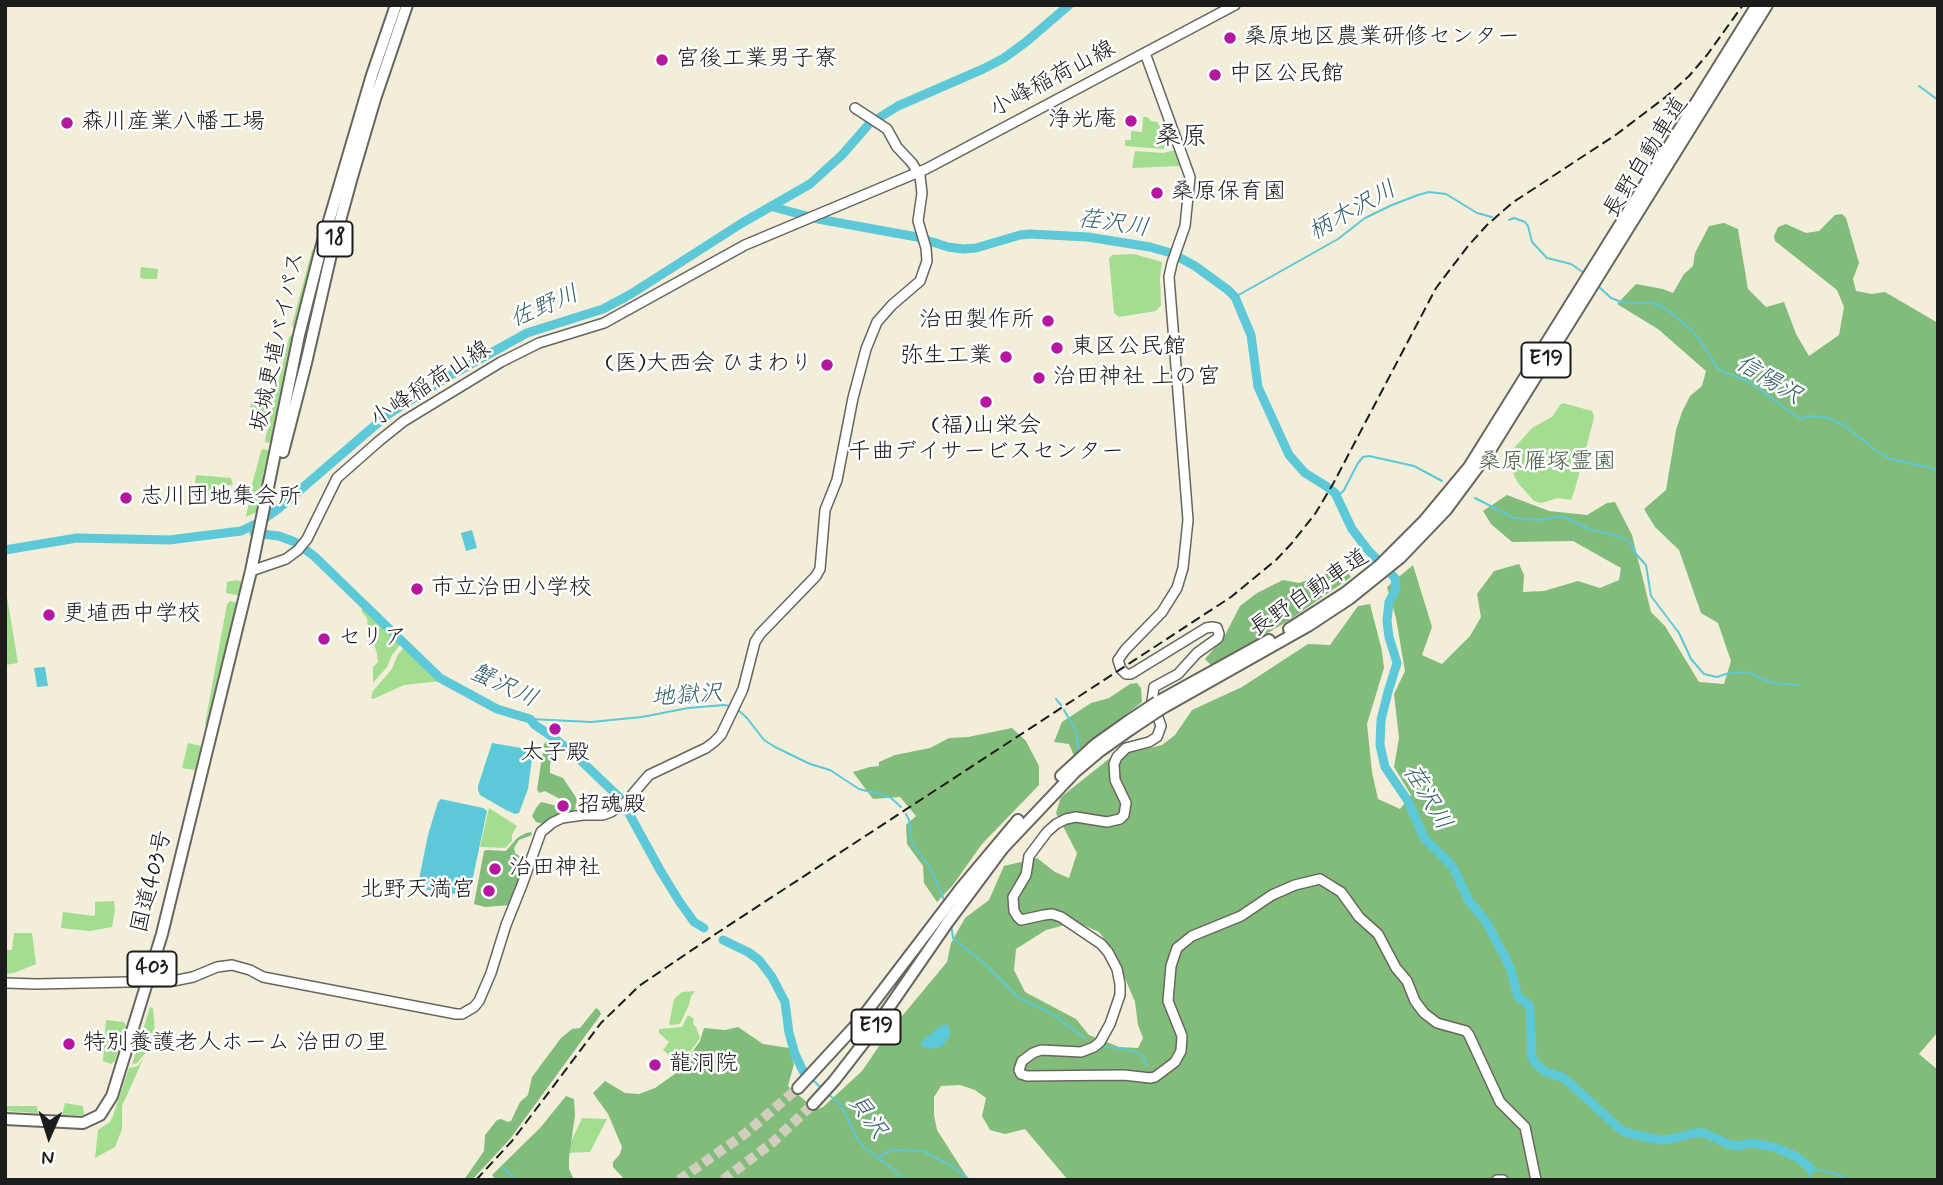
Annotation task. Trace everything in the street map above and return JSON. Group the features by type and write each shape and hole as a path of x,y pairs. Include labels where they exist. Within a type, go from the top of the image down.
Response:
{"highway":[{"name":"坂城更埴バイパス","path":"253,570 274,476 299,335 321,248 353,136 396,5"},
{"name":"坂城更埴バイパス","path":"274,476 306,363 352,177 407,5"},
{"name":"長野自動車道","path":"798,1088 858,1023 926,942 1001,845 1074,768 1159,706 1297,632 1347,596 1446,510 1489,453 1757,5"},
{"name":"長野自動車道","path":"1672,150 1768,5"},
{"name":"国道403号","path":"5,1119 83,1123 100,1115 112,1096 162,934 253,570"},
{"name":"長野自動車道","path":"813,1104 872,1032 926,942"}],"main road":[{"path":"1145,53 1235,5"},
{"name":"小峰稲荷山線","path":"253,570 286,559 301,547 337,478 379,441 414,414 519,352 620,316 723,256 918,173 1145,53 1190,177 1185,226 1169,277 1188,509 1183,568 1177,588 1169,604 1118,660 1126,674 1131,674 1206,628 1217,628 1219,634 1218,638 1197,653 1178,674 1154,687 1152,701 1161,726 1157,737 1126,748 1117,757 1114,764 1115,780 1126,803 1124,815 1120,819 1107,822 1076,817 1066,819 1047,832 1033,849 1026,875 1013,897 1014,911 1021,920 1052,914 1061,917 1101,944 1108,952 1119,976 1119,995 1110,1024 1094,1047 1081,1052 1041,1050 1021,1061 1019,1070 1027,1076 1155,1076 1174,1062 1181,1051 1182,1036 1168,1001 1171,966 1177,948 1192,936 1241,916 1272,895 1295,885 1320,879 1341,892 1359,917 1378,934 1424,1013 1437,1023 1469,1034 1500,1102 1525,1127 1536,1180"},
{"path":"5,983 149,982 186,979 217,967 232,965 263,977 462,1014 474,1007 486,986 541,832 562,818 603,816 624,804 649,775 714,742 721,735 743,690 755,642 820,569 825,510 835,486 866,349 883,314 915,286 923,275 927,261 918,221 922,187 918,173 897,147 890,133 855,108"},
{"path":"1497,1180 1503,1180"}],"green space":[{"path":"1143,117 1157,122 1162,130 1165,130 1164,149 1125,146 1125,140 1131,140 1131,131 1142,132"},
{"path":"1176,150 1180,166 1132,168 1135,151 1163,153"},
{"path":"1842,214 1846,218 1859,263 1853,279 1856,291 1872,294 1885,292 1938,323 1938,1032 1919,1054 1938,1070 1938,1180 1068,1180 1025,1129 1005,1134 990,1130 982,1116 986,1098 975,1090 960,1085 941,1086 934,1097 934,1115 937,1130 969,1180 625,1180 613,1167 622,1147 608,1114 593,1093 605,1081 625,1093 639,1094 655,1088 679,1071 700,1041 704,1028 725,1030 738,1027 763,1044 789,1048 794,1064 788,1086 816,1110 823,1107 862,1071 888,1033 947,962 951,943 965,918 989,900 1004,866 1037,858 1055,872 1069,878 1077,853 1056,813 1061,797 1110,758 1162,745 1175,735 1192,710 1242,687 1308,644 1330,645 1358,606 1370,604 1384,668 1367,724 1372,772 1378,799 1400,809 1411,795 1394,767 1399,738 1394,694 1405,671 1396,618 1387,587 1413,565 1432,627 1422,655 1442,664 1470,636 1481,617 1477,594 1494,571 1519,564 1524,575 1523,592 1544,591 1578,581 1600,588 1619,580 1621,568 1573,541 1512,542 1491,524 1483,511 1507,495 1549,511 1587,515 1607,503 1615,502 1632,535 1651,612 1665,626 1699,682 1724,684 1731,661 1718,623 1701,613 1679,550 1655,527 1644,509 1666,490 1676,430 1682,412 1690,396 1702,386 1706,371 1658,329 1617,304 1636,284 1673,293 1684,274 1693,266 1695,253 1709,226 1724,223 1738,229 1748,289 1766,307 1784,302 1796,334 1809,356 1839,335 1844,307 1837,290 1775,241 1774,236 1778,227 1786,224 1806,233 1819,231 1835,215","holes":["1065,925 1083,925 1099,932 1113,950 1135,1002 1143,1038 1138,1048 1119,1047 1089,1035 1076,1019 1025,992 1014,970 1016,949 1046,930"]},
{"path":"312,250 317,252 297,329 294,329 292,325"},
{"path":"1134,254 1162,262 1161,305 1156,311 1119,317 1114,313 1109,258 1112,255"},
{"path":"141,267 158,269 157,279 140,277"},
{"path":"296,334 279,421 274,427 271,442 266,443 289,337"},
{"path":"251,402 267,408 263,423 250,428"},
{"name":"桑原雁塚霊園","path":"1563,403 1592,411 1593,422 1571,500 1558,498 1541,503 1534,501 1518,483 1506,459 1532,428 1552,417"},
{"path":"263,449 268,450 268,455 263,475 268,476 261,510 246,517 253,481"},
{"path":"196,475 231,478 233,485 215,485 211,495 196,494"},
{"path":"1346,570 1351,577 1288,621 1212,666 1205,659 1224,637 1240,606 1257,593 1283,580 1299,583"},
{"path":"227,582 243,582 241,596 226,593"},
{"path":"5,585 18,663 5,665"},
{"path":"230,601 239,603 209,724 205,724 227,604"},
{"path":"363,607 401,644 373,683 373,667 378,662 377,654 367,618 361,611"},
{"path":"404,647 441,681 404,685 371,698 373,691 392,669"},
{"path":"1137,683 1141,688 1142,702 1074,756 1069,744 1054,742 1062,722 1091,703 1109,698 1130,684"},
{"path":"1012,728 1026,741 1039,766 1039,785 982,844 953,885 937,902 924,883 923,866 907,844 906,825 916,816 900,797 873,799 853,772 879,766 879,762 895,755 930,748 949,738"},
{"path":"547,741 555,753 550,764 550,773 563,778 577,799 575,810 543,824 536,822 532,816 536,808 541,802 558,806 560,799 537,790 544,744"},
{"path":"188,743 201,746 195,770 182,768"},
{"path":"489,808 517,826 512,841 505,848 480,847"},
{"path":"531,832 532,835 519,840 514,848 515,853 526,861 510,905 485,907 474,904 484,851 506,851 517,838"},
{"path":"114,901 112,927 90,931 61,928 63,912 93,916 95,902"},
{"path":"14,933 32,933 36,964 5,974 5,950 12,950"},
{"path":"695,991 680,1024 669,1025 674,999 682,992"},
{"path":"150,1007 153,1008 155,1033 147,1051 132,1065"},
{"path":"596,1008 601,1014 510,1139 472,1180 464,1180 484,1151 485,1135 497,1120 511,1121 520,1102 528,1095 532,1077 561,1038 572,1029 580,1028"},
{"path":"688,1015 694,1019 693,1024 700,1038 681,1065 663,1050 669,1042 659,1033 659,1029 682,1027"},
{"path":"106,1020 124,1022 126,1027 115,1061 111,1064 103,1061"},
{"path":"144,1057 122,1106 122,1129 115,1147 95,1158 98,1130 110,1122 113,1116 129,1068 138,1066"},
{"path":"566,1096 574,1099 575,1115 569,1169 574,1180 496,1180 492,1175 540,1128"},
{"path":"65,1103 83,1106 84,1115 62,1115"},
{"path":"5,1106 37,1106 38,1113 5,1111"},
{"path":"582,1118 607,1119 590,1152 566,1153"}],"water":[{"path":"472,530 477,548 466,551 461,533"},
{"path":"45,667 48,686 37,687 34,668"},
{"path":"492,743 533,750 528,789 519,813 506,810 480,795 478,790"},
{"path":"441,799 487,811 469,896 423,889 418,884 428,835"},
{"path":"946,1024 950,1035 942,1047 929,1049 921,1046 921,1042"}],"waterway":[{"name":"佐野川","path":"5,550 77,538 169,540 241,531 258,523 278,509 387,415 451,375 527,333 603,309 631,294 742,223 810,184 842,155 869,124 898,106 1004,58 1069,5"},
{"path":"1919,86 1938,100"},
{"name":"柄木沢川","path":"1235,297 1338,239 1365,218 1418,195 1429,192 1446,194 1477,213 1492,217"},
{"name":"荏沢川","path":"773,207 963,249 1030,234 1088,237 1150,247 1171,253 1195,266 1228,290 1235,297 1251,335 1258,387 1289,455 1305,473 1335,493 1352,529 1395,578 1396,589 1389,602 1387,621 1397,663 1381,720 1380,745 1385,767 1408,801 1424,838 1453,867 1469,901 1485,920 1506,959 1518,997 1529,1005 1532,1057 1535,1063 1544,1071 1564,1078 1620,1129 1628,1133 1659,1140 1704,1133 1728,1144 1739,1146 1750,1143 1774,1147 1797,1157 1811,1169"},
{"name":"柄木沢川","path":"1509,220 1514,218 1525,222 1532,242 1547,258 1571,264 1584,273"},
{"name":"信陽沢","path":"1598,286 1611,298 1619,301 1653,303 1666,309 1691,329 1718,369 1751,383 1800,419 1810,416 1828,418 1844,425 1890,459 1938,471"},
{"path":"1337,497 1344,490 1358,463 1363,457 1369,456 1414,466 1442,481"},
{"path":"1475,498 1514,518 1539,520 1562,516 1589,529 1630,542 1646,565 1651,596 1679,633 1691,659 1704,674 1717,677 1748,672 1772,683 1799,685"},
{"name":"蟹沢川","path":"254,533 279,536 295,542 314,556 440,678 497,709 530,719 574,754 621,799 679,901 694,922 704,928"},
{"path":"1056,699 1061,705"},
{"name":"地獄沢","path":"530,719 591,722 642,717 688,708 730,706"},
{"name":"地獄沢","path":"738,710 764,740 775,747 810,764 830,770 859,789 890,797 901,807"},
{"path":"1064,710 1075,729 1079,751"},
{"name":"地獄沢","path":"906,814 912,844 930,867 945,902"},
{"name":"地獄沢","path":"951,924 953,938 986,965 1019,998 1051,1013 1085,1038"},
{"name":"蟹沢川","path":"723,940 759,960 772,977 785,1002 789,1033 803,1071"},
{"name":"地獄沢","path":"1103,1047 1136,1052 1143,1056 1147,1066"},
{"name":"貝沢","path":"813,1080 822,1089"},
{"name":"貝沢","path":"829,1095 838,1102 863,1146 906,1180"},
{"path":"880,1156 892,1150 923,1151 952,1166 970,1180"},
{"path":"503,1167 516,1180"},
{"name":"荏沢川","path":"1808,1180 1811,1169 1834,1173 1847,1180"}],"tunnel":[{"path":"679,1180 746,1133 798,1088"},
{"path":"723,1180 773,1142 813,1104"}],"railway":[{"path":"476,1180 512,1141 601,1023 639,986 1231,597 1276,560 1315,514 1436,288 1468,246 1512,203 1617,134 1667,96 1707,55 1743,5"}],"place":[{"name":"桑原地区農業研修センター","path":"1230,38"},
{"name":"宮後工業男子寮","path":"662,60"},
{"name":"中区公民館","path":"1215,75"},
{"name":"浄光庵","path":"1131,121"},
{"name":"森川産業八幡工場","path":"67,123"},
{"name":"桑原保育園","path":"1157,193"},
{"name":"治田製作所","path":"1048,321"},
{"name":"東区公民館","path":"1057,348"},
{"name":"弥生工業","path":"1006,357"},
{"name":"(医)大西会 ひまわり","path":"827,365"},
{"name":"治田神社 上の宮","path":"1039,378"},
{"name":"(福)山栄会 千曲デイサービスセンター","path":"986,402"},
{"name":"志川団地集会所","path":"126,498"},
{"name":"市立治田小学校","path":"417,589"},
{"name":"更埴西中学校","path":"49,615"},
{"name":"セリア","path":"324,639"},
{"name":"太子殿","path":"555,729"},
{"name":"招魂殿","path":"563,806"},
{"name":"治田神社","path":"495,869"},
{"name":"北野天満宮","path":"489,891"},
{"name":"特別養護老人ホーム 治田の里","path":"69,1044"},
{"name":"龍洞院","path":"655,1065"}],"district":[{"name":"桑原","path":"1181,139"}]}
